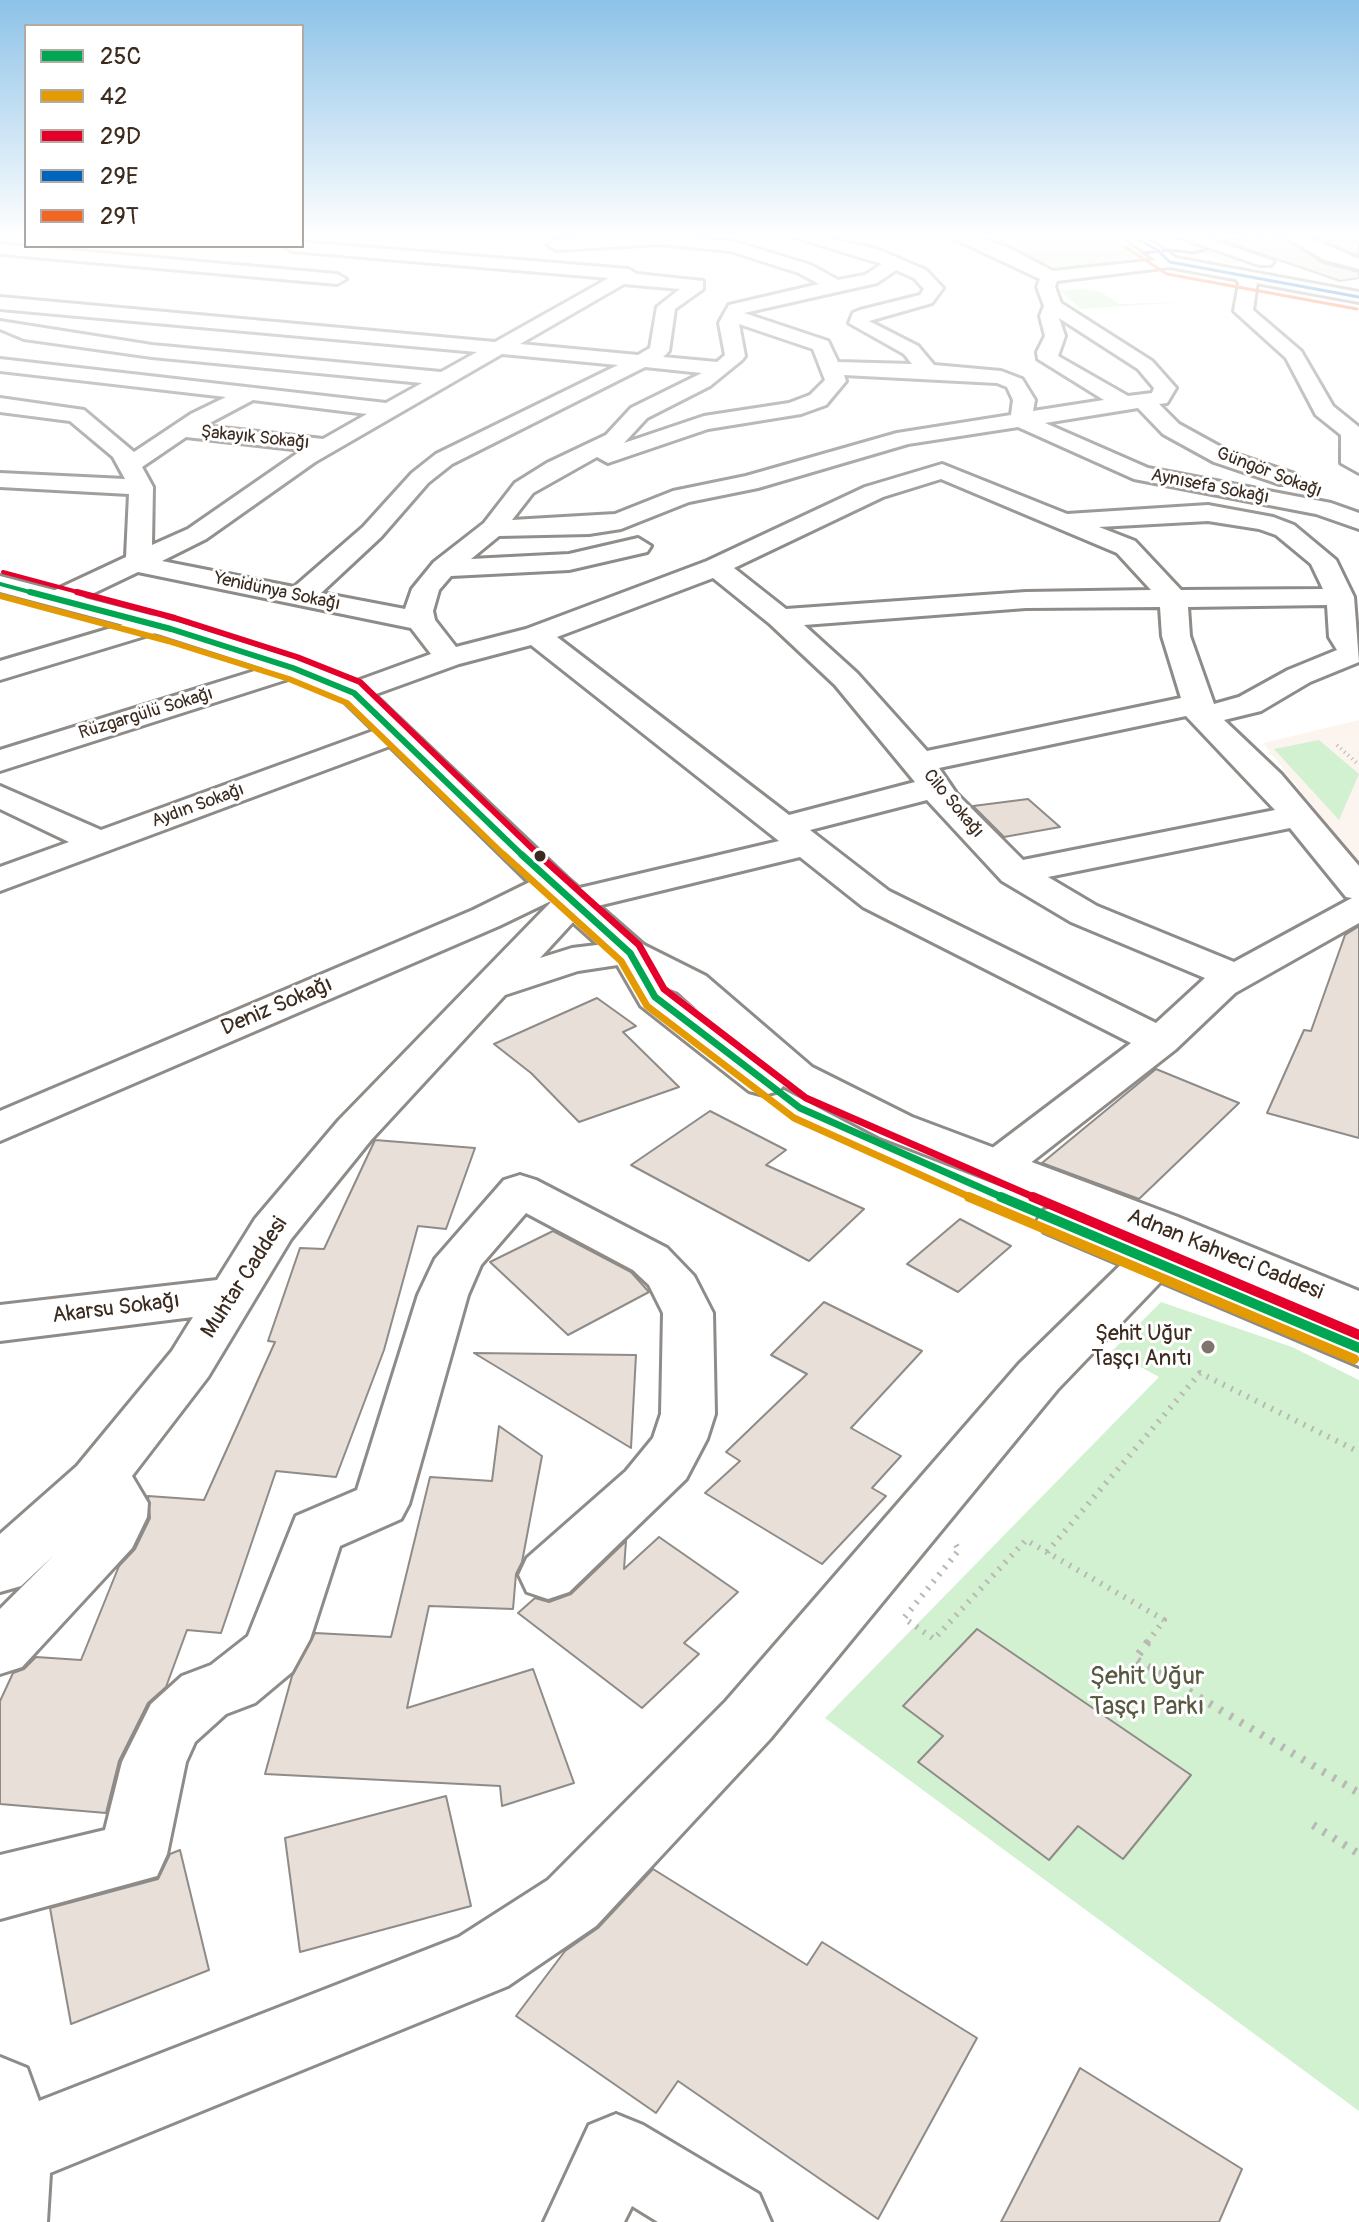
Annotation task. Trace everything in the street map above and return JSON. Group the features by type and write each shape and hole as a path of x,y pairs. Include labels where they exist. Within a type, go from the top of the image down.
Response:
{"street":[{"path":"72,340 152,351 447,379"},
{"path":"61,598 197,534 256,490 447,379 493,340"},
{"path":"524,340 642,361 722,369"},
{"path":"301,596 372,532 420,478 444,459 642,361 659,351 662,340"},
{"path":"449,658 421,621 419,611 426,589 443,568 493,528 524,488 555,468 614,440 639,413 703,382 722,369 735,356 732,340"},
{"path":"555,468 598,460 704,423 793,409 818,400 836,381 821,345 805,340"},
{"path":"891,340 911,350 928,371"},
{"name":"Güngör Sokağı","path":"1053,340 1047,352 1048,359 1134,402 1171,429 1222,457 1345,501 1359,512"},
{"path":"493,528 589,526 621,521 682,496 749,483 905,438 1159,398 1165,388 1145,365 1113,340"},
{"path":"1276,340 1294,355 1324,410 1352,433 1353,463 1359,466"},
{"path":"1287,340 1317,367 1338,409 1359,425"},
{"path":"100,376 152,351"},
{"path":"0,365 392,410"},
{"path":"129,465 182,430 304,365"},
{"path":"832,368 1001,377 1015,383 1024,400 1021,420"},
{"path":"0,405 76,415 123,453 141,487 136,562"},
{"name":"Aynısefa Sokağı","path":"1021,420 1142,474 1322,508 1359,521"},
{"name":"Şakayık Sokağı","path":"182,430 328,446"},
{"path":"354,693 449,658 536,635 716,567 874,492 942,471 1126,547 1174,599 1176,636 1200,710 1269,781 1359,889"},
{"path":"0,480 141,487"},
{"path":"780,618 1026,600 1340,597 1338,561 1323,560 1285,530 1241,516 1183,513 1063,521"},
{"path":"443,568 569,562 638,546"},
{"name":"Yenidünya Sokağı","path":"136,562 421,621"},
{"name":"Cilo Sokağı","path":"716,567 780,618 846,679 1015,873 1084,914 1235,976"},
{"name":"Adnan Kahveci Caddesi","path":"4,587 61,598 155,624 293,668 354,693 630,953 692,984 797,1076 896,1127 1161,1228 1359,1311"},
{"name":"Deniz Sokağı","path":"0,1127 486,918 563,893 794,836 927,775 1200,710 1250,704 1299,676 1354,654 1344,637 1340,597"},
{"path":"0,671 155,624"},
{"path":"536,635 876,899 1160,1041"},
{"name":"Rüzgargülü Sokağı","path":"0,761 293,668"},
{"name":"Aydın Sokağı","path":"0,880 395,733"},
{"path":"0,796 99,843"},
{"path":"1015,873 1298,816"},
{"name":"Muhtar Caddesi","path":"0,1569 97,1481 190,1364 272,1230 346,1141 492,987 563,893"},
{"path":"999,1165 1160,1041 1235,976 1359,908"},
{"name":"Adnan Kahveci Caddesi","path":"630,953 655,997 800,1108 932,1169 1155,1259 1359,1348"},
{"name":"Muhtar Caddesi","path":"492,987 572,960 630,953"},
{"path":"0,1887 133,1854 154,1762 161,1742 173,1723 204,1695 233,1684 270,1654 280,1639 316,1532 381,1504 448,1283 459,1259 520,1190 650,1259 669,1276 688,1313 688,1414 680,1439 646,1486 548,1575"},
{"path":"7,2156 483,1962 572,1903 748,1720 1038,1377 1155,1259"},
{"name":"Akarsu Sokağı","path":"0,1323 232,1295"},
{"path":"0,1649 112,1532 119,1517 120,1503 115,1493 97,1481"},
{"path":"584,2222 616,2152 731,2222"}],"path":[{"path":"1337,745 1359,765"},
{"path":"1047,1552 1200,1373 1359,1452"},
{"path":"932,1502 959,1550 904,1618 934,1639 1026,1540 1164,1620 1135,1659 1359,1793"},
{"path":"1313,1825 1359,1854"}],"shaded area":[{"path":"1359,720 1359,865 1263,743"}],"green space":[{"path":"1319,740 1359,774 1339,820 1274,749"},
{"name":"Şehit Uğur Taşçı Parkı","path":"1161,1302 1292,1347 1359,1380 1359,2111 825,1718 1159,1377 1112,1351"}],"building":[{"path":"1028,799 1060,827 1004,837 973,806"},
{"path":"1359,926 1359,1138 1267,1113 1304,1030 1311,1031 1345,935"},
{"path":"597,998 636,1026 623,1032 679,1087 579,1122 531,1073 494,1044"},
{"path":"1156,1069 1239,1103 1139,1199 1042,1163"},
{"path":"710,1111 786,1150 766,1165 864,1209 809,1261 631,1165"},
{"path":"375,1140 475,1148 446,1229 418,1226 384,1350 336,1477 276,1471 221,1633 187,1630 166,1687 148,1703 119,1761 106,1813 0,1804 0,1701 13,1673 24,1669 36,1657 81,1660 119,1566 135,1549 150,1518 148,1496 204,1500 275,1342 268,1341 300,1248 324,1249"},
{"path":"960,1219 1011,1246 958,1292 907,1264"},
{"path":"553,1231 631,1272 649,1292 568,1335 490,1262"},
{"path":"824,1302 922,1351 851,1428 901,1456 872,1488 886,1496 822,1564 705,1493 740,1461 726,1452 807,1374 771,1355"},
{"path":"474,1353 636,1355 631,1448"},
{"path":"499,1426 542,1456 522,1562 516,1574 513,1609 429,1606 407,1708 533,1669 574,1783 502,1806 500,1786 265,1774 292,1676 315,1633 391,1637 430,1477 492,1481"},
{"path":"659,1537 738,1592 684,1643 699,1654 642,1708 518,1613 535,1598 549,1602 571,1594 626,1541 624,1569"},
{"path":"977,1629 1191,1775 1123,1859 1078,1826 1049,1860 918,1762 943,1736 903,1706"},
{"path":"446,1796 471,1906 300,1952 285,1838"},
{"path":"180,1850 209,1970 71,2024 50,1908 158,1879 170,1854"},
{"path":"653,1869 807,1965 822,1942 977,2038 878,2219 678,2081 656,2113 516,2016 565,1951 598,1928"},
{"path":"1080,2068 1242,2169 1219,2222 1001,2222"}],"transit line":[{"name":"29D","path":"3,572 175,618 297,657 360,682 561,876 639,945 664,989 806,1098 937,1158 1159,1248 1359,1335"},
{"name":"25C","path":"0,584 171,629 293,668 354,693 553,885 630,953 655,997 800,1108 932,1169 1155,1259 1359,1348"},
{"name":"42","path":"0,596 168,641 289,679 347,703 545,894 621,961 647,1006 794,1118 928,1180 1150,1270 1354,1359"}],"place":[{"name":"Şehit Uğur Taşçı Anıtı","path":"1208,1347"}]}
